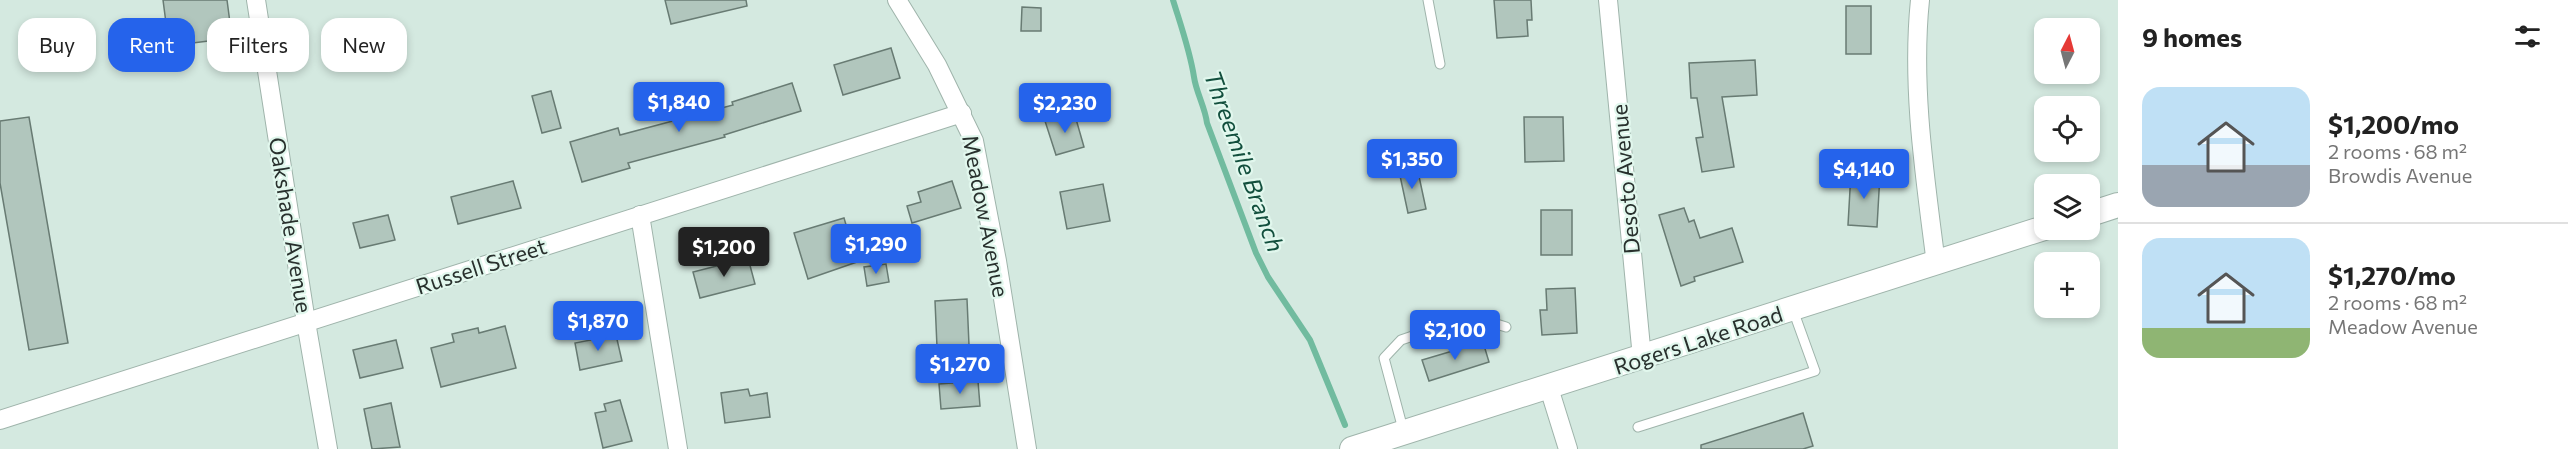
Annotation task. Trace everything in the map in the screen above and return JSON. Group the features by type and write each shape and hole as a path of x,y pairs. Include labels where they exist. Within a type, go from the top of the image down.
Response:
{"main road":[{"path":"2100,211 2118,205"},
{"name":"Rogers Lake Road","path":"1352,449 2034,231"}],"street":[{"name":"Oakshade Avenue","path":"256,0 328,449"},
{"name":"Meadow Avenue","path":"897,0 937,65 974,141 997,261 1027,449"},
{"name":"Desoto Avenue","path":"1608,0 1642,358"},
{"path":"1920,0 1916,44 1927,189 1936,264"},
{"name":"Russell Street","path":"0,420 962,113"},
{"path":"640,215 678,449"},
{"path":"1549,388 1568,449"}],"lane":[{"path":"1428,0 1440,64"},
{"path":"1638,427 1815,371 1793,310"},
{"path":"1404,434 1384,358 1389,352 1401,340 1472,316 1506,327"}],"building":[{"path":"163,0 227,0 229,18 207,18 207,41 195,43 195,18 165,18"},
{"path":"665,0 746,0 747,6 671,24"},
{"path":"1494,0 1531,0 1532,20 1527,20 1528,36 1497,38"},
{"path":"1846,6 1871,6 1871,54 1846,54"},
{"path":"1022,7 1041,8 1041,31 1021,31"},
{"path":"891,48 900,78 843,95 834,65"},
{"path":"1755,60 1757,95 1722,97 1734,167 1702,172 1696,138 1703,137 1697,98 1691,98 1689,63"},
{"path":"792,83 801,111 724,135 725,137 628,163 630,168 582,182 570,142 618,128 620,135 733,105 732,102"},
{"path":"551,91 561,128 542,133 532,96"},
{"path":"1074,112 1084,147 1056,155 1045,121"},
{"path":"29,117 68,343 29,350 0,183 0,121"},
{"path":"1524,117 1563,117 1564,161 1525,162"},
{"path":"1417,167 1426,209 1408,213 1399,171"},
{"path":"1851,172 1880,174 1877,227 1848,225"},
{"path":"513,181 521,208 458,224 451,197"},
{"path":"952,181 961,208 912,223 907,206 921,202 918,192"},
{"path":"1103,184 1110,221 1067,229 1060,192"},
{"path":"1684,208 1689,222 1694,220 1700,238 1732,228 1743,262 1694,277 1695,281 1681,286 1659,215"},
{"path":"1541,210 1572,210 1572,255 1541,255"},
{"path":"388,215 395,240 360,248 353,223"},
{"path":"844,218 857,262 808,279 794,233"},
{"path":"748,258 755,284 700,298 693,272"},
{"path":"886,264 889,282 867,286 864,267"},
{"path":"1575,288 1577,333 1542,335 1540,310 1547,310 1546,289"},
{"path":"967,299 969,345 937,347 935,301"},
{"path":"505,326 516,368 441,387 431,348 454,342 452,334 478,328 479,333"},
{"path":"616,335 622,361 580,370 575,343"},
{"path":"396,340 403,368 360,378 353,350"},
{"path":"1483,342 1489,362 1429,381 1422,360"},
{"path":"978,381 980,406 941,409 939,384"},
{"path":"748,389 750,396 767,393 770,417 725,423 721,393"},
{"path":"620,400 632,441 603,448 595,413 606,411 604,404"},
{"path":"391,403 400,447 372,449 364,409"},
{"path":"1803,413 1813,446 1803,449 1701,449 1701,445"}],"waterway":[{"name":"Threemile Branch","path":"1173,0 1207,123 1256,253 1268,277 1310,340 1345,425"}]}
